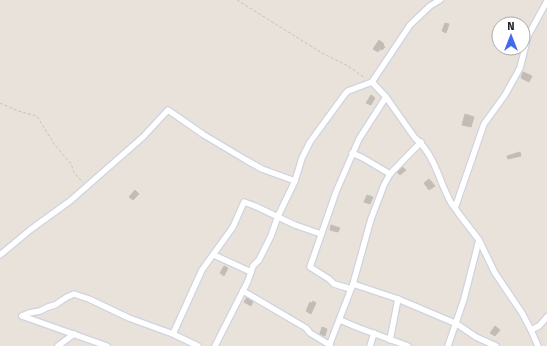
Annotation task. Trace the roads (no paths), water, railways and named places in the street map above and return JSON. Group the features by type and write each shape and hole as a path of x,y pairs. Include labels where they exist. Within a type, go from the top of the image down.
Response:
{"street":[{"path":"215,346 243,291 253,266 258,260 271,236 278,216 295,181 302,158 310,142 345,94 348,91 371,82 410,25 430,6 440,0"},
{"path":"456,208 484,124 505,94 520,68 528,36 547,1"},
{"path":"371,82 386,97 415,138 421,142 436,168 450,203 456,208 479,240 495,273 507,289 538,345"},
{"path":"386,97 359,139 352,153 310,267 334,284 398,299 457,324 476,337 496,346"},
{"path":"0,255 30,230 70,201 143,137 168,110 204,135 262,169 295,181"},
{"path":"243,291 306,328 310,333 330,345 352,287 371,219 384,185 390,174 421,142"},
{"path":"352,153 390,174"},
{"path":"174,334 202,270 233,227 244,202 278,216 295,225 321,234"},
{"path":"448,346 457,324 479,240"},
{"path":"214,255 251,272"},
{"path":"107,346 22,316 55,305 74,294 89,299 129,318 174,334 198,346"},
{"path":"390,340 398,299"},
{"path":"531,330 539,326 547,317"},
{"path":"340,320 408,346"},
{"path":"370,346 374,333"},
{"path":"58,346 74,334"}]}
